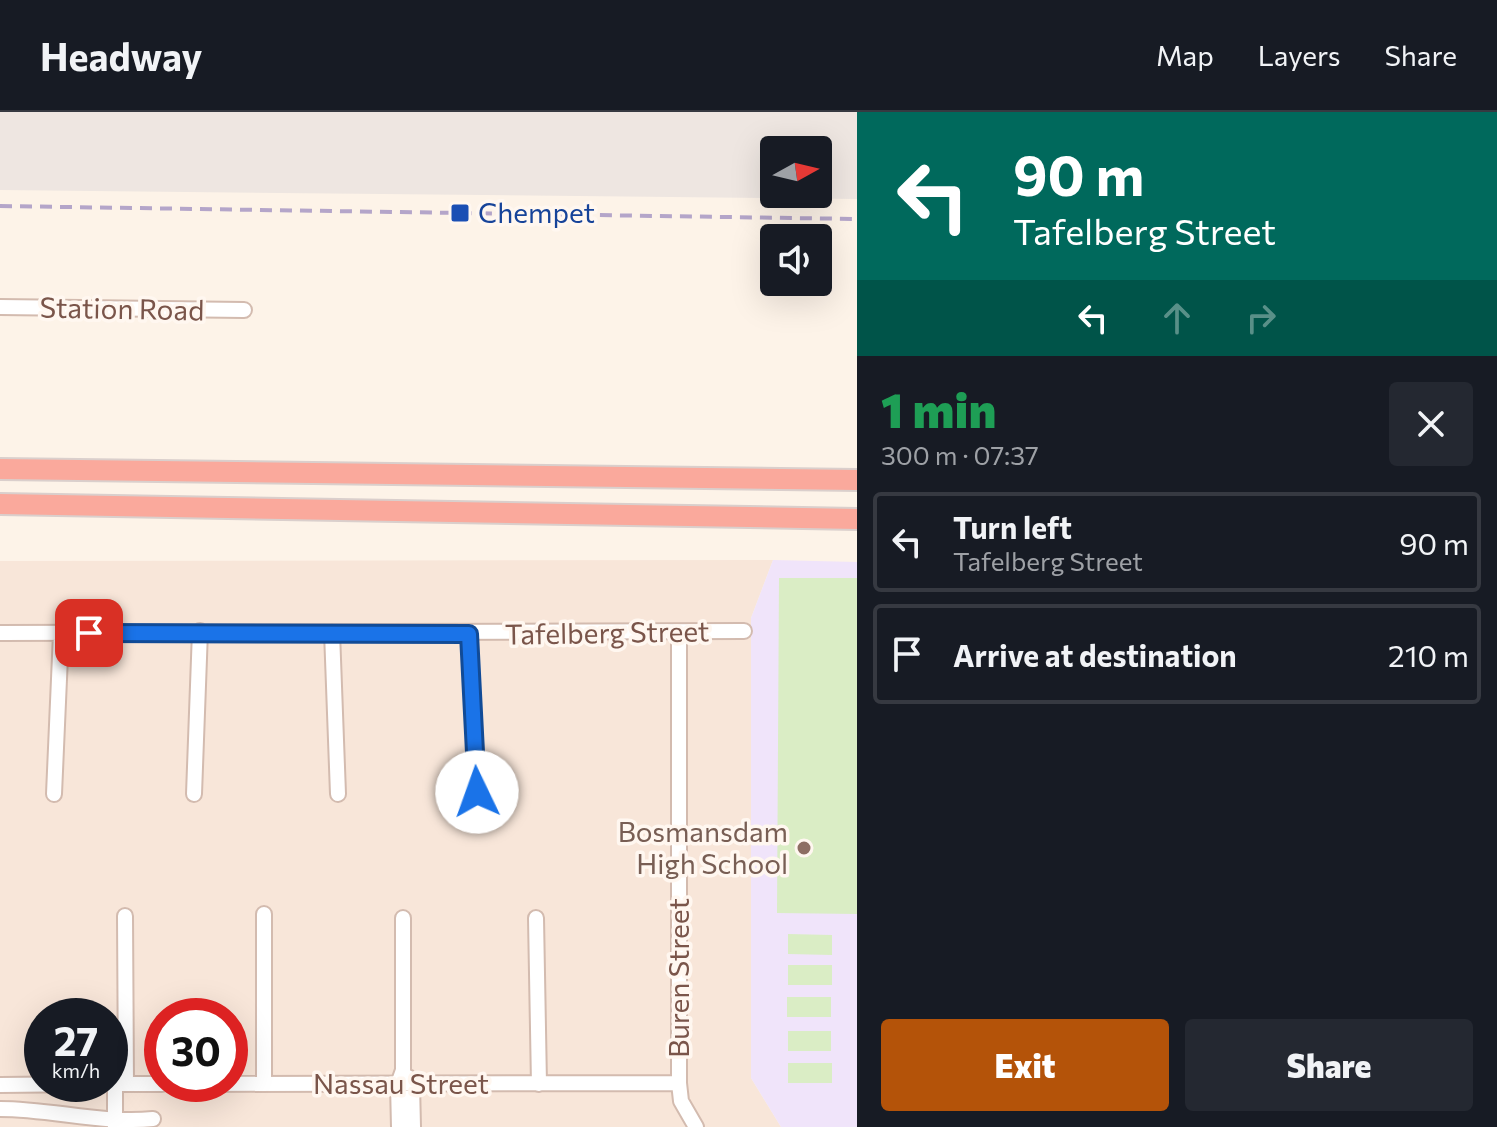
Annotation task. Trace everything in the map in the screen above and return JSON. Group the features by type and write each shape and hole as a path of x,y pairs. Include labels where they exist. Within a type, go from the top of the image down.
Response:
{"highway":[{"path":"0,469 857,480"},
{"path":"0,504 857,519"}],"street":[{"name":"Station Road","path":"0,307 244,310"},
{"path":"194,794 200,631"},
{"name":"Tafelberg Street","path":"0,633 744,631"},
{"path":"332,632 338,794"},
{"name":"Buren Street","path":"679,632 679,1083 681,1101 696,1127"},
{"path":"54,794 61,633"},
{"name":"Tafelberg Street","path":"469,634 477,792"},
{"path":"264,914 264,1084"},
{"path":"121,998 125,916"},
{"name":"Nassau Street","path":"403,918 404,1079"},
{"path":"536,918 539,1084"},
{"path":"399,1127 404,1079"},
{"path":"404,1079 413,1127"},
{"name":"Nassau Street","path":"248,1084 404,1079 539,1084 679,1083"},
{"path":"0,1085 24,1085"},
{"path":"115,1124 116,1102"},
{"path":"0,1109 115,1124 153,1119"}],"shaded area":[{"path":"0,112 857,112 857,199 832,199 832,136 760,136 760,198 0,190"},
{"path":"773,560 751,618 751,1078 781,1127 0,1127 0,561"},
{"name":"Bosmansdam High School","path":"773,560 857,562 857,1127 781,1127 751,1078 751,618"}],"green space":[{"path":"779,578 857,578 857,914 777,913"},
{"path":"788,934 832,935 832,955 788,954"},
{"path":"788,965 832,965 832,985 788,985"},
{"path":"787,997 831,997 831,1017 787,1017"},
{"path":"788,1031 831,1031 831,1051 788,1051"},
{"path":"788,1063 832,1063 832,1083 788,1083"}],"railway":[{"path":"0,206 857,219"}],"place":[{"name":"Chempet","path":"460,213"},
{"name":"Bosmansdam High School","path":"804,848"}],"route":[{"path":"89,633 469,634 477,792"}]}
